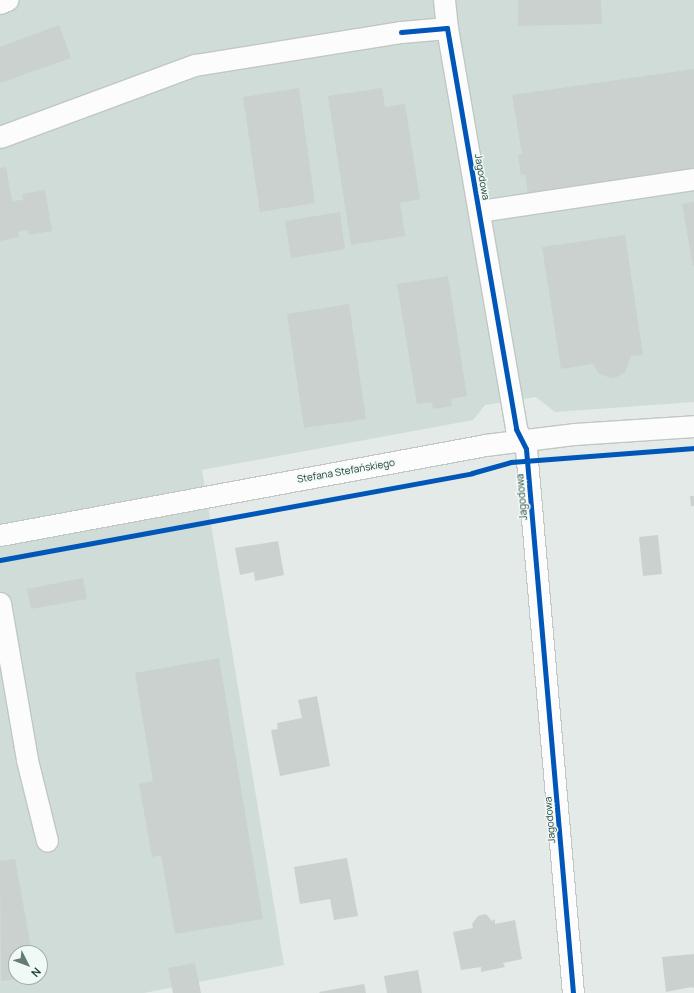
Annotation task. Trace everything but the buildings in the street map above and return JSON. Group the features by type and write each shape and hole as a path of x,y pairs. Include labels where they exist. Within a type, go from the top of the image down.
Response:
{"street":[{"path":"0,3 8,0"},
{"name":"Jagodowa","path":"444,0 447,28 516,429 522,439 528,468 573,993"},
{"path":"0,137 195,65 401,32 447,28"},
{"path":"478,212 694,179"},
{"name":"Stefana Stefańskiego","path":"0,535 522,439 694,426"},
{"path":"0,603 27,760 47,841"}],"shaded area":[{"path":"0,0 694,0 694,402 555,412 536,397 485,405 473,420 202,470 284,965 144,993 0,993"}],"cycle path":[{"path":"401,32 447,28 516,429 526,449 573,993"},
{"path":"0,560 472,473 511,462 694,448"}]}
